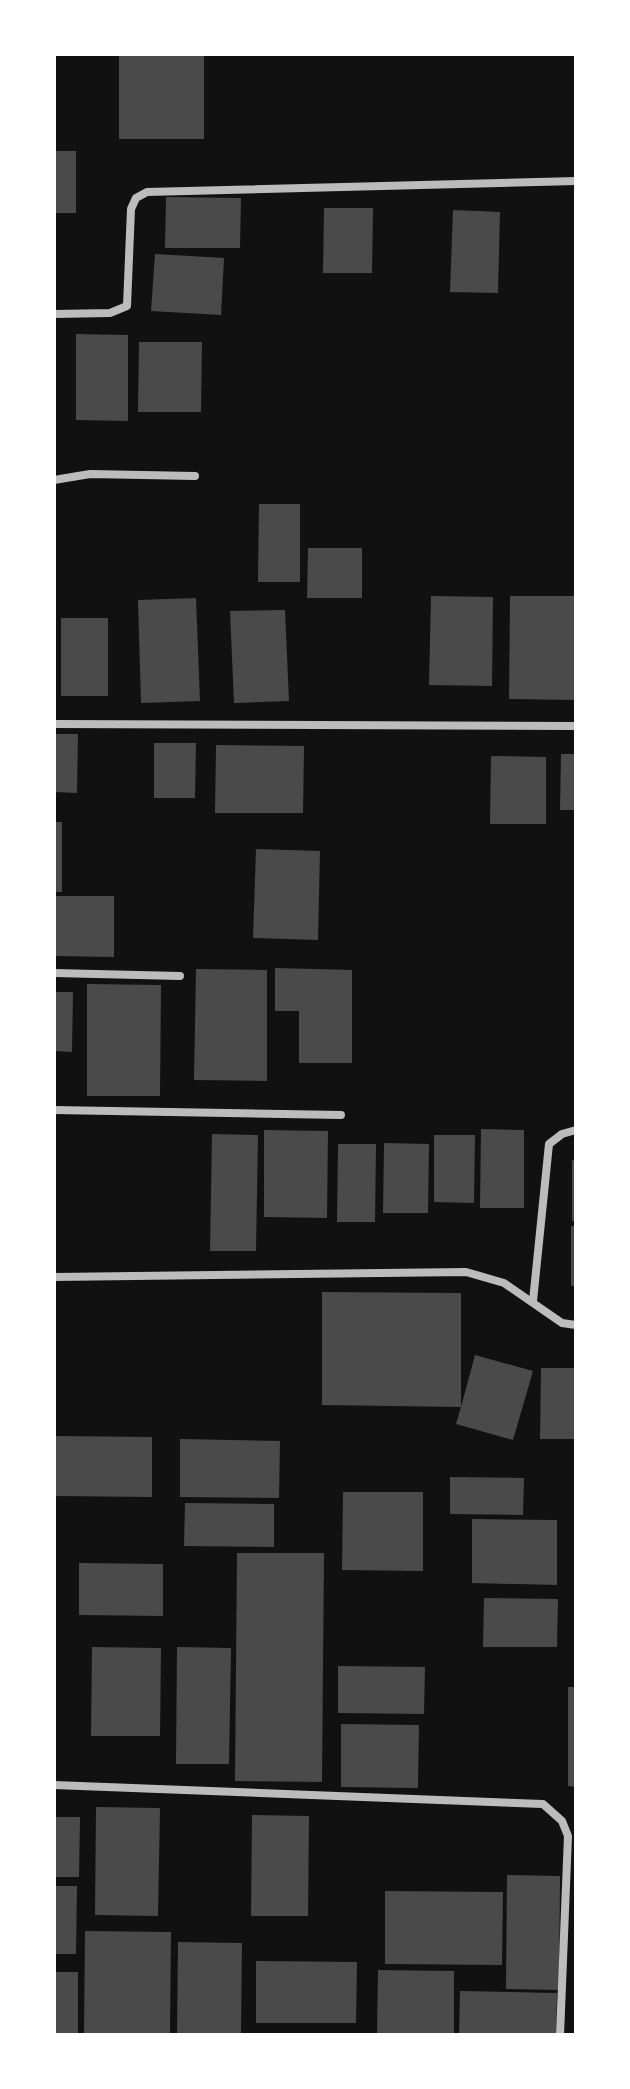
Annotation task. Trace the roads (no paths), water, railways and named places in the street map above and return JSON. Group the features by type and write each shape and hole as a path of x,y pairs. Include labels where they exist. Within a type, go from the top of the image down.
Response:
{"street":[{"path":"54,314 117,312 127,306 131,209 136,198 147,192 576,181"},
{"path":"54,480 90,474 195,476"},
{"path":"54,724 576,726"},
{"path":"54,973 180,976"},
{"path":"54,1110 341,1115"},
{"path":"533,1301 549,1144 562,1134 576,1130"},
{"path":"54,1277 466,1272 504,1283 562,1323 576,1325"},
{"path":"54,1785 543,1804 562,1821 568,1836 560,2035"}]}
